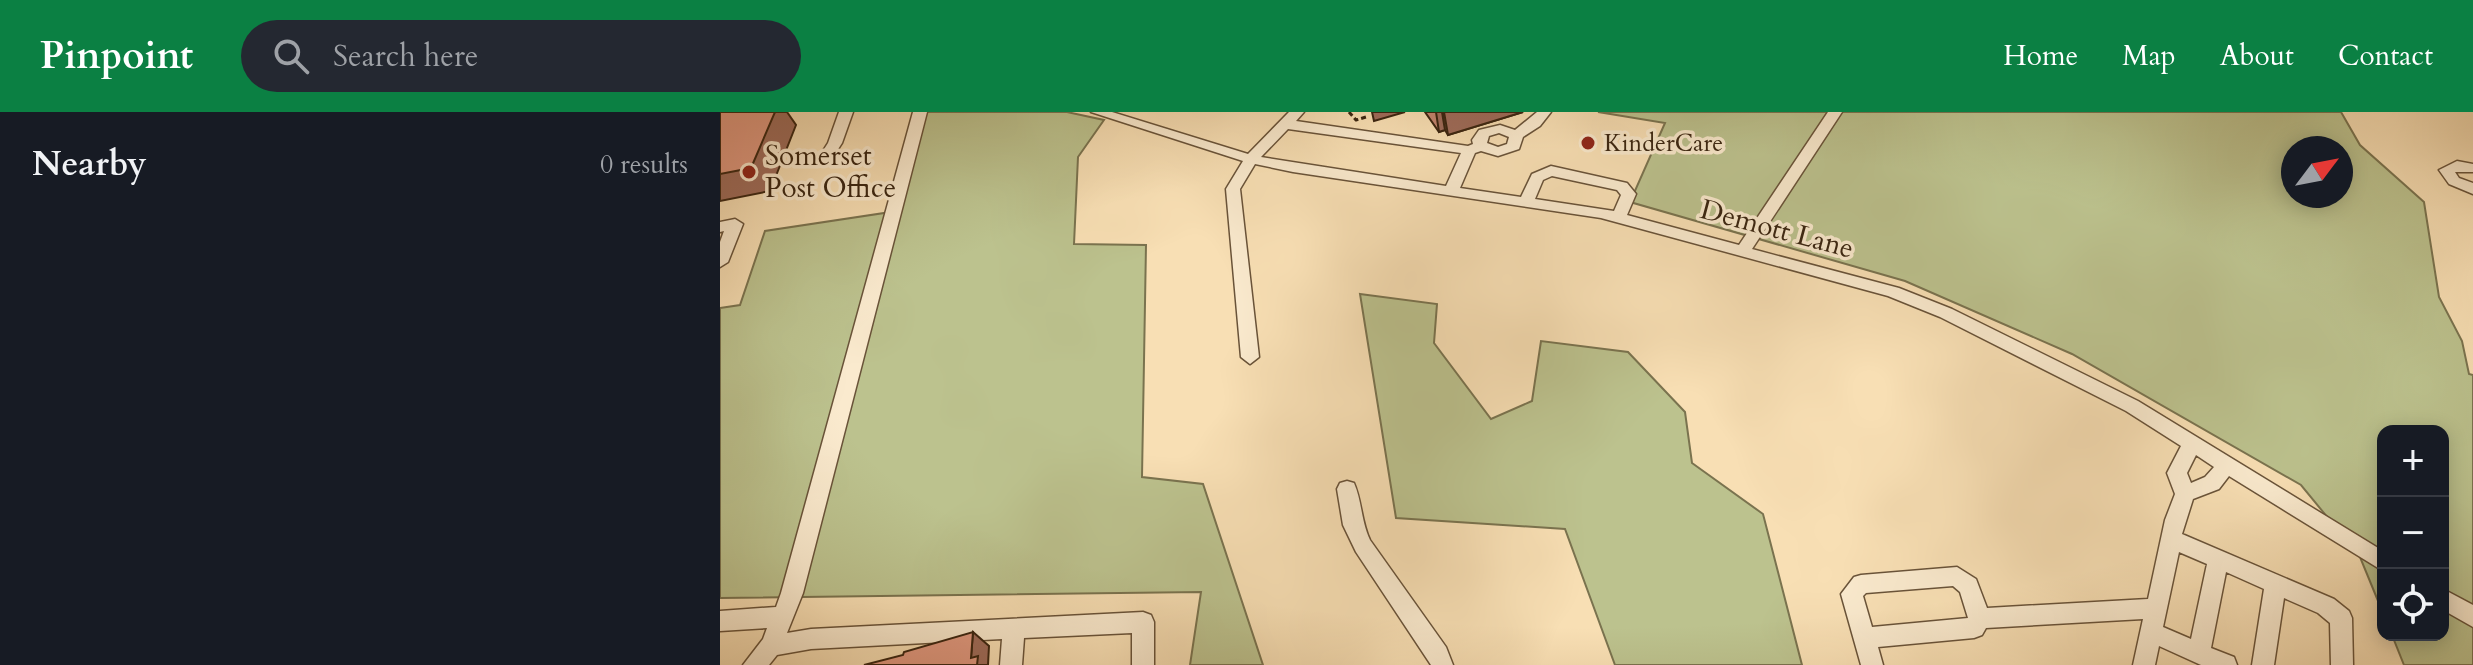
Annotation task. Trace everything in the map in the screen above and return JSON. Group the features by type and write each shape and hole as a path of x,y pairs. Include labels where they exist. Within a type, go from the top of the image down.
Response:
{"street":[{"path":"826,157 835,143 846,112"},
{"path":"754,665 771,646 782,617 836,435 917,119 928,112"},
{"name":"Demott Lane","path":"1098,112 1251,159 1619,217 1893,292 1946,313 2132,406 2377,558"},
{"path":"1250,357 1233,189 1251,159 1297,112"},
{"path":"1285,124 1504,151 1514,146 1516,135 1535,123 1544,112"},
{"path":"1744,249 1835,112"},
{"path":"1451,191 1480,136 1488,131 1507,130 1516,135"},
{"path":"2473,168 2457,165 2446,170 2454,181 2473,189"},
{"path":"1527,201 1537,177 1551,171 1622,186 1629,194 1619,217"},
{"path":"720,227 735,224 720,262"},
{"path":"2144,665 2171,539 2185,494 2177,473 2193,442"},
{"path":"2185,494 2212,483 2227,464"},
{"path":"1347,489 1353,525 1363,546 1438,654 1442,665"},
{"path":"2171,539 2316,600 2341,618 2342,665"},
{"path":"2199,653 2218,559"},
{"path":"1864,638 1974,628 1980,618 1969,586 1957,576 1861,584 1852,594 1864,638 1872,665"},
{"path":"2263,665 2276,583"},
{"path":"2449,603 2473,617"},
{"path":"1980,618 2156,608"},
{"path":"720,621 782,617"},
{"path":"771,646 811,639 1143,622 1143,665"},
{"path":"1011,665 1014,629"},
{"path":"2151,632 2226,665"}],"path":[{"path":"1349,112 1356,120 1366,117"}],"green space":[{"path":"925,112 1067,112 1104,120 1078,157 1074,244 1146,245 1142,477 1203,484 1263,665 1190,665 1201,592 720,598 720,308 740,305 765,231 897,211"},
{"path":"1598,112 2341,112 2360,145 2424,202 2439,297 2462,341 2469,374 2473,375 2473,665 2404,665 2394,641 2449,641 2449,425 2377,425 2377,598 2360,557 2301,485 2072,354 1905,281 1630,202 1665,123"},
{"path":"1360,294 1437,304 1434,343 1491,419 1532,401 1541,341 1628,352 1685,412 1692,463 1763,514 1802,665 1615,665 1565,529 1396,518"}],"building":[{"path":"720,112 775,112 751,168 720,174"},
{"path":"973,632 971,658 978,656 977,665 864,665 903,655 904,652"}],"place":[{"name":"KinderCare","path":"1588,143"},
{"name":"Somerset Post Office","path":"749,172"}]}
